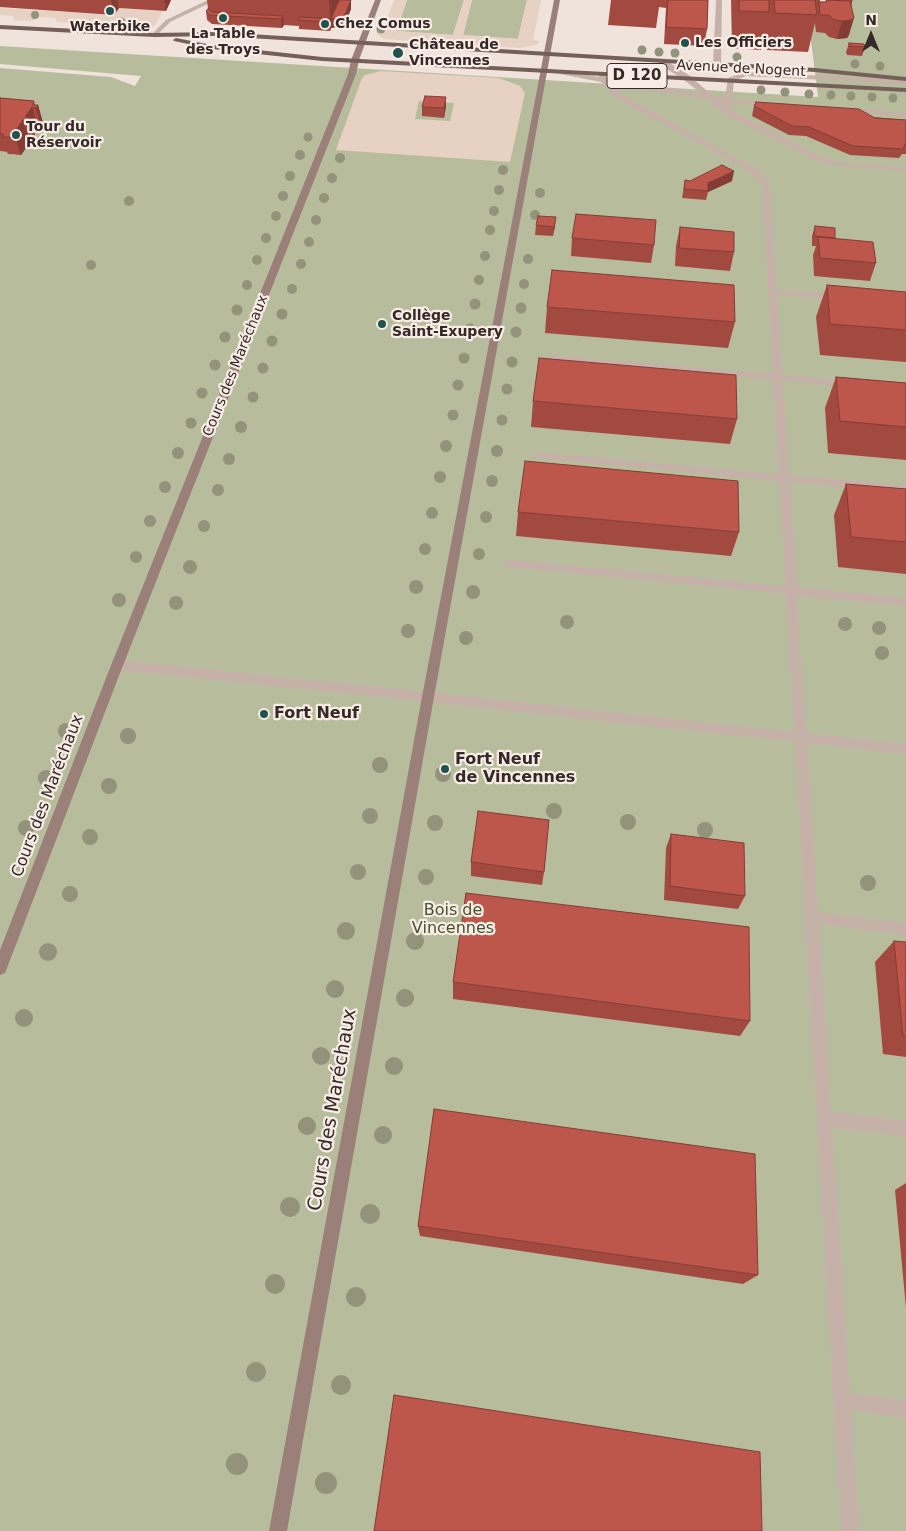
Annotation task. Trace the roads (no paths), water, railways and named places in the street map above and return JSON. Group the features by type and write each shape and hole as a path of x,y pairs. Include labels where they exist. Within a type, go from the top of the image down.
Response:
{"main road":[{"name":"D 120","path":"0,27 154,36 216,34 547,54"},
{"name":"D 120","path":"154,36 212,47 354,64 543,75"},
{"name":"Avenue de Nogent","path":"547,54 815,70 906,80"},
{"name":"Avenue de Nogent","path":"602,77 688,78 906,90"}],"street":[{"path":"154,36 168,21 213,0"},
{"name":"Cours des Maréchaux","path":"0,968 363,43 378,0"},
{"name":"Cours des Maréchaux","path":"278,1531 428,697 557,0"},
{"path":"716,65 719,0"},
{"path":"662,62 688,78 727,112 820,159 843,165 906,169"},
{"path":"727,112 730,80 745,74 906,80"},
{"path":"543,75 602,77 728,101 777,104"},
{"path":"602,77 620,98 741,163 756,172 766,184 810,917 850,1531"},
{"path":"835,109 906,114"},
{"path":"773,292 849,298"},
{"path":"552,358 856,384"},
{"path":"536,455 906,489"},
{"path":"508,563 906,602"},
{"path":"118,665 906,749"},
{"path":"810,917 906,929"},
{"path":"824,1118 906,1130"},
{"path":"842,1400 906,1409"}],"place":[{"name":"Waterbike","path":"110,11"},
{"name":"La Table des Troys","path":"223,18"},
{"name":"Chez Comus","path":"325,24"},
{"name":"Les Officiers","path":"685,43"},
{"name":"Château de Vincennes","path":"398,53"},
{"name":"Tour du Réservoir","path":"16,135"},
{"name":"Collège Saint-Exupery","path":"382,324"},
{"name":"Fort Neuf","path":"264,714"},
{"name":"Fort Neuf de Vincennes","path":"445,769"}],"park label":[{"name":"Bois de Vincennes","path":"453,920"}]}
